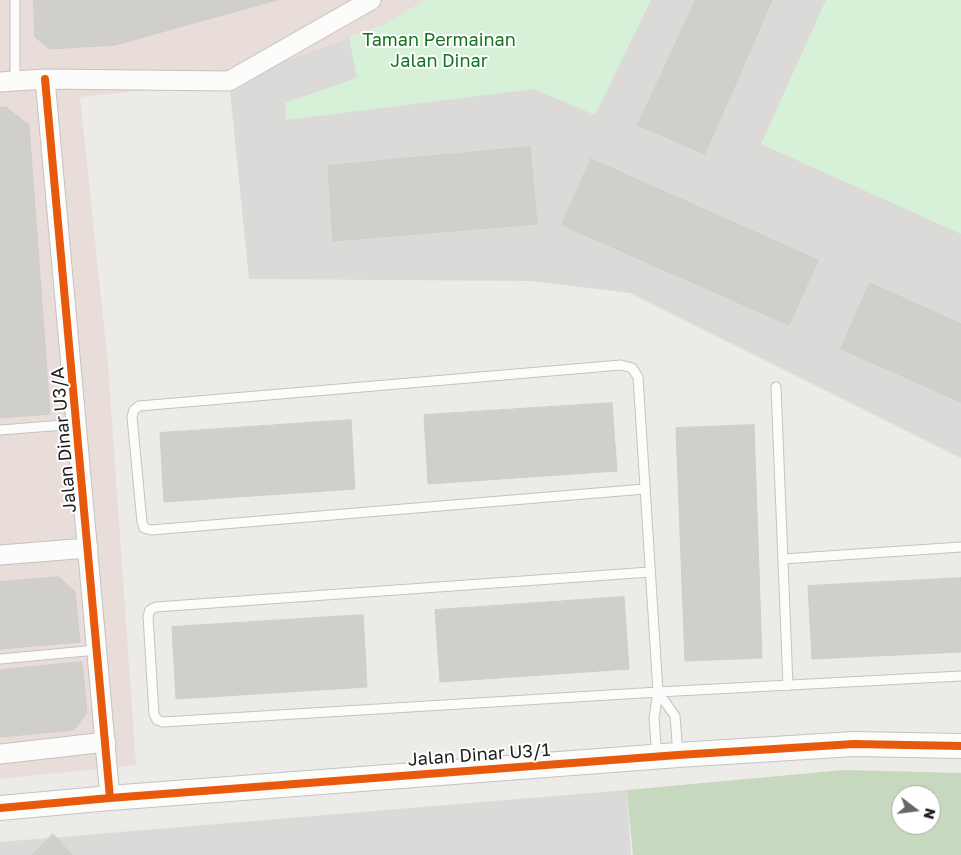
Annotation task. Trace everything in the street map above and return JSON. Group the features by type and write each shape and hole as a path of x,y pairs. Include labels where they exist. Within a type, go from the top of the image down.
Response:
{"street":[{"path":"8,81 45,79 229,82 371,0"},
{"name":"Jalan Dinar U3/A","path":"45,79 110,798"},
{"path":"0,555 88,548"},
{"path":"0,754 106,742"},
{"name":"Jalan Dinar U3/1","path":"0,808 667,756 854,744 961,746"}],"lane":[{"path":"8,81 15,0"},
{"path":"645,489 151,530 144,528 142,522 132,417 134,410 139,406 621,365 632,368 638,377 658,692 654,718 667,756"},
{"path":"776,387 788,686"},
{"path":"0,430 77,424"},
{"path":"783,559 961,547"},
{"path":"650,572 156,607 150,610 148,616 154,714 157,720 163,722 961,676"},
{"path":"0,658 97,650"},
{"path":"658,692 675,716 667,756"}],"shaded area":[{"path":"0,0 425,0 384,25 229,81 80,97 108,365 136,765 0,779"},
{"path":"425,0 961,0 961,458 630,293 532,281 249,279 229,81 384,25"},
{"path":"627,790 631,855 0,855 0,842"}],"green space":[{"name":"Taman Permainan Jalan Dinar","path":"425,0 651,0 595,115 534,89 286,120 285,103 357,78 349,37 384,25"},
{"path":"826,0 961,0 961,234 761,144"},
{"path":"844,770 961,773 961,855 633,855 627,790"}],"building":[{"path":"34,0 277,0 115,45 50,49 35,37"},
{"path":"696,0 772,0 705,154 638,125"},
{"path":"0,107 6,107 29,125 50,414 0,418"},
{"path":"530,147 537,224 333,241 328,166"},
{"path":"591,159 818,260 789,325 562,225"},
{"path":"870,283 961,324 961,402 841,349"},
{"path":"612,403 617,471 428,484 424,415"},
{"path":"351,420 355,489 164,502 160,433"},
{"path":"754,425 762,658 685,661 676,428"},
{"path":"59,577 75,592 80,642 0,649 0,582"},
{"path":"961,578 961,652 812,659 808,586"},
{"path":"624,597 629,669 440,682 435,610"},
{"path":"363,615 367,687 176,699 172,627"},
{"path":"82,662 87,712 74,730 0,737 0,670"},
{"path":"53,834 72,855 32,855"}],"cycle path":[{"path":"45,79 110,798"},
{"path":"0,808 678,755 854,744 961,746"}]}
